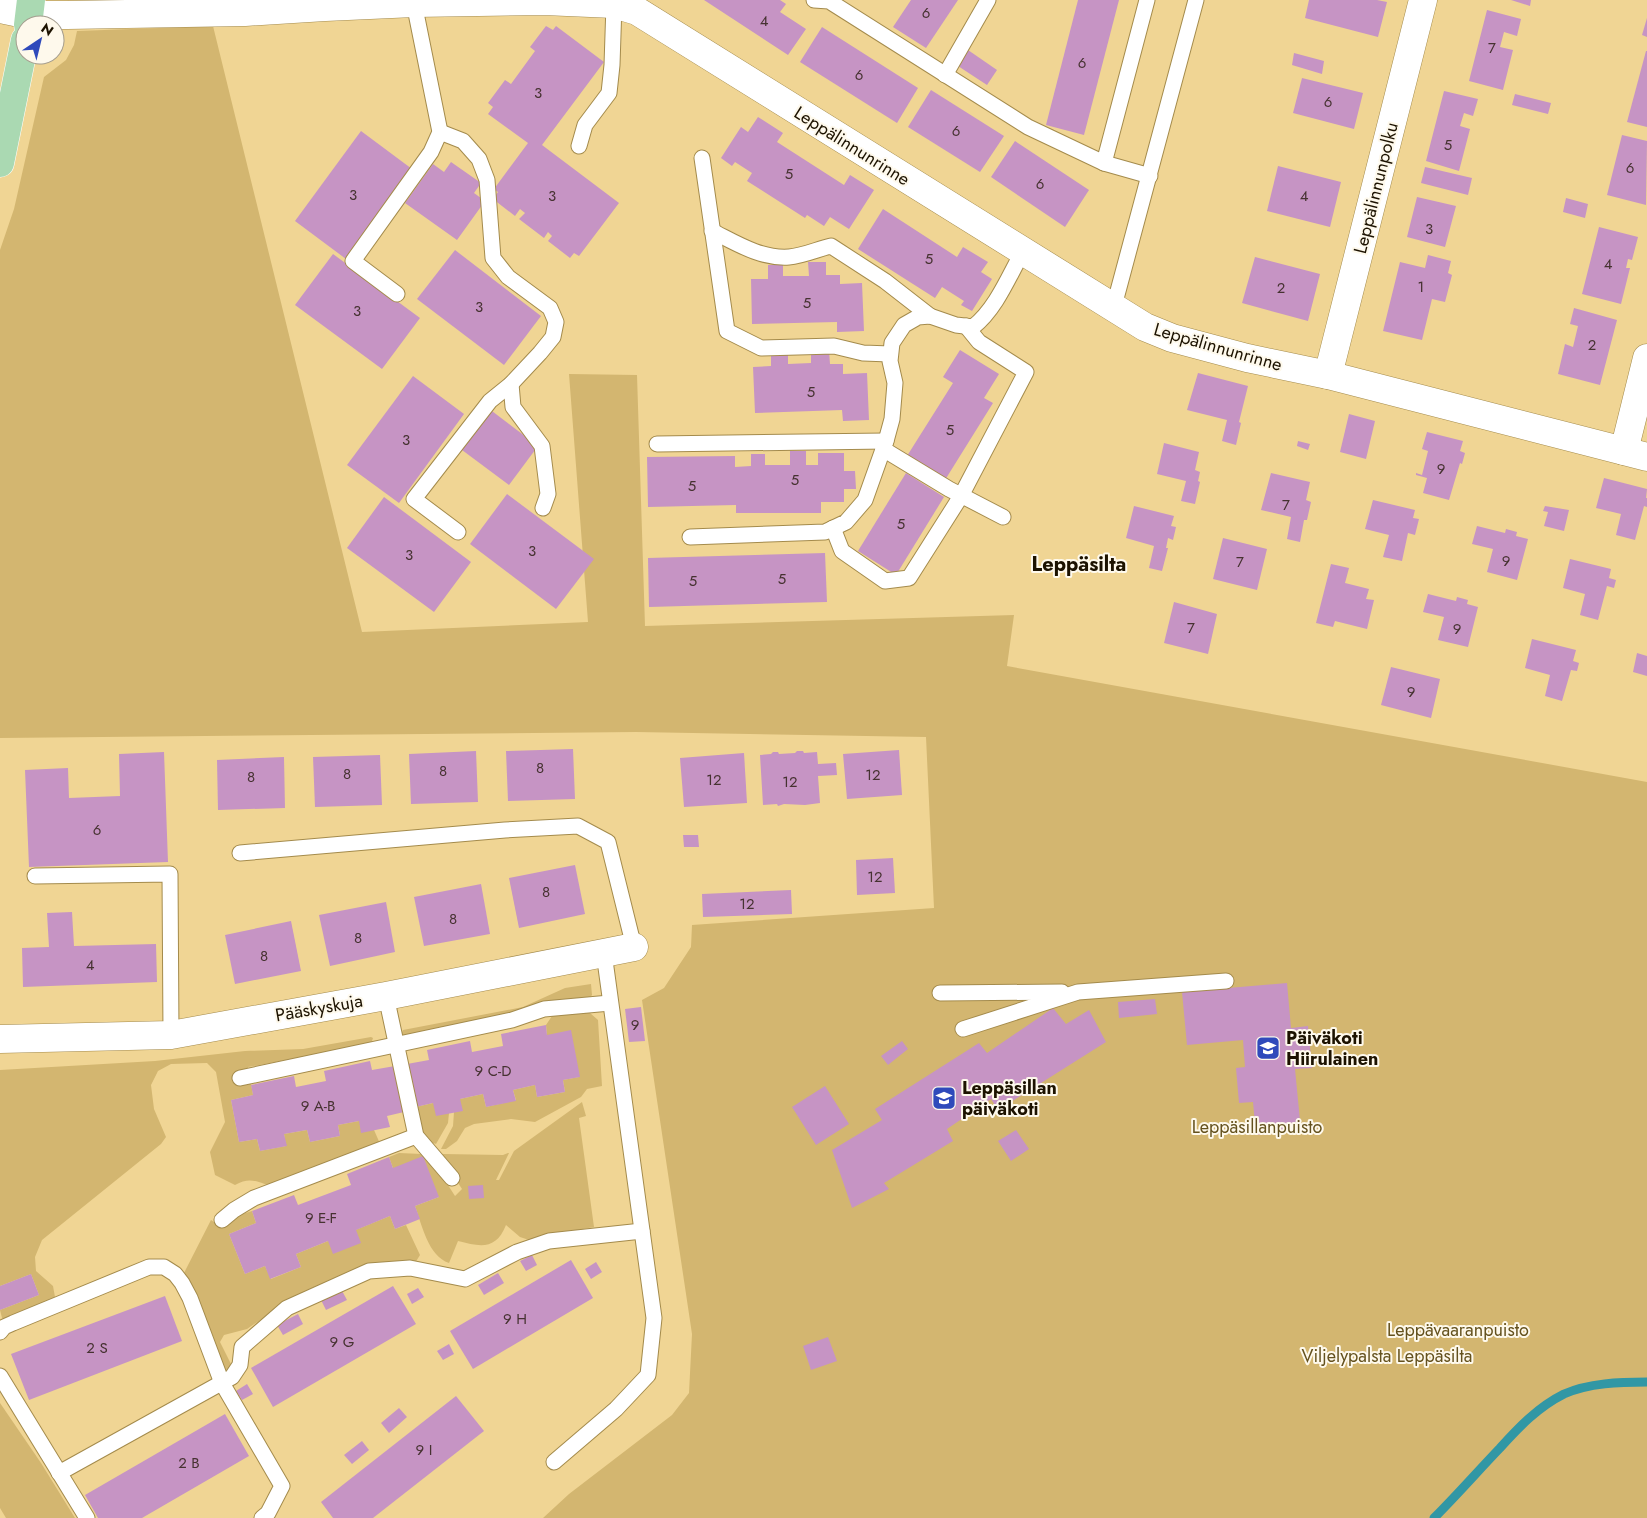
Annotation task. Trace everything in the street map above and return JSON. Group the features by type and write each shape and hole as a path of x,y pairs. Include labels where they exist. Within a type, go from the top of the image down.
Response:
{"main road":[{"path":"0,163 19,65"}],"street":[{"name":"Leppälinnunpolku","path":"1328,375 1423,0"},
{"name":"Leppälinnunrinne","path":"65,19 414,3 544,1 614,4 637,11 1145,327 1172,338 1247,358 1328,375 1636,454"},
{"name":"Leppälinnunrinne","path":"0,9 15,15"},
{"path":"1636,454 1647,358"},
{"name":"Pääskyskuja","path":"0,1039 171,1035 386,996 634,947"}],"lane":[{"path":"814,0 830,1 1028,127 1104,162 1150,176"},
{"path":"945,75 988,0"},
{"path":"1104,162 1147,0"},
{"path":"1114,306 1196,0"},
{"path":"397,294 353,262 431,152 440,132 414,3"},
{"path":"579,146 584,125 609,93 614,4"},
{"path":"440,132 463,141 479,159 487,180 493,258 508,277 550,308 556,322 553,337 511,384 490,401 414,500 458,532"},
{"path":"702,158 727,331 761,348 834,346 863,353 890,354"},
{"path":"712,231 746,248 770,256 791,257 831,246 885,281 930,316 956,326 973,327 982,320 1023,251"},
{"path":"690,537 825,532 846,522 865,500 885,445 892,419 895,383 890,361 892,343 904,325 918,317 930,316"},
{"path":"833,528 842,551 885,581 909,578 961,496 1026,372 979,342 966,326"},
{"path":"511,384 513,407 542,446 548,494 543,508"},
{"path":"657,444 885,445 961,496 1003,517"},
{"path":"240,852 504,830 578,826 608,842 634,947"},
{"path":"35,876 170,874 171,1035"},
{"path":"554,1462 616,1409 648,1375 654,1318 604,953"},
{"path":"940,993 1078,992 1226,981"},
{"path":"963,1029 1078,992"},
{"path":"386,996 416,1136 452,1178"},
{"path":"240,1078 512,1020 544,1009 610,1003"},
{"path":"222,1220 254,1198 416,1136"},
{"path":"60,1473 232,1377 240,1365 242,1348 287,1308 369,1271 410,1268 464,1279 517,1252 548,1241 642,1231"},
{"path":"0,1332 4,1327 13,1323 149,1267 164,1267 175,1274 182,1282 190,1298 222,1383 282,1486 268,1513 262,1518"},
{"path":"0,1376 87,1518"}],"green space":[{"name":"Leppävaaranpuisto","path":"213,26 362,632 588,622 569,374 637,375 645,626 1014,615 1007,666 1647,782 1647,1518 543,1518 569,1494 672,1415 689,1393 692,1334 642,1000 664,988 691,947 692,925 934,908 926,737 636,732 0,738 0,250 14,209 44,77 60,65 65,65 65,61 74,45 77,31"},
{"path":"591,984 592,995 589,999 405,1038 401,1035 403,1030 523,1007 565,988"},
{"path":"560,1012 590,1013 598,1020 602,1086 587,1089 581,1097 535,1122 511,1119 474,1124 465,1128 457,1141 446,1149 441,1149 453,1126 454,1112 460,1099 483,1094 486,1107 516,1100 513,1090 535,1085 537,1097 565,1092 563,1080 579,1077 547,1035 546,1025 552,1016"},
{"path":"373,1038 371,1044 248,1067 253,1095 231,1100 239,1142 257,1139 260,1151 286,1146 284,1134 307,1130 310,1142 340,1136 338,1125 359,1121 374,1130 381,1146 276,1187 251,1180 235,1185 215,1175 210,1152 225,1122 216,1072 207,1063 171,1064 158,1071 151,1085 154,1109 166,1137 161,1144 42,1240 35,1257 36,1271 53,1286 55,1297 43,1306 6,1321 2,1318 0,1310 39,1295 31,1274 0,1286 0,1070 155,1061 245,1051 303,1049"},
{"path":"582,1102 586,1116 579,1118 594,1227 529,1240 520,1237 506,1225 498,1239 487,1245 474,1245 458,1241 449,1263 436,1254 423,1231 415,1206 439,1197 393,1168 389,1157 399,1153 422,1154 437,1168 455,1196 462,1189 441,1157 443,1154 503,1155 509,1153 496,1180 499,1180 514,1151"},
{"path":"433,1103 449,1113 448,1123 436,1144 426,1138 420,1129 416,1107"},
{"path":"252,1211 256,1223 229,1234 245,1274 265,1266 271,1279 301,1267 296,1254 390,1216 395,1229 406,1225 420,1255 415,1263 373,1265 327,1282 285,1303 247,1329 224,1335 220,1342 231,1364 225,1375 214,1345 214,1338 184,1273 211,1220 223,1228 236,1216"},
{"path":"0,1403 41,1463 75,1518 6,1518 0,1508"}],"building":[{"path":"704,0 780,0 786,4 780,12 806,29 788,55"},
{"path":"911,0 958,0 926,48 893,27"},
{"path":"1078,0 1119,0 1084,135 1046,125"},
{"path":"1309,0 1377,0 1387,2 1378,37 1305,18"},
{"path":"1511,0 1531,0 1530,6"},
{"path":"1487,10 1521,19 1517,36 1504,32 1500,47 1513,50 1503,90 1469,81"},
{"path":"1647,18 1647,37 1642,35"},
{"path":"546,26 553,30 556,26 604,62 542,145 619,203 579,256 574,253 570,258 548,241 552,236 548,232 544,238 519,219 525,213 520,209 515,216 493,199 498,192 494,189 528,143 488,114 493,107 488,103 505,80 511,84 535,51 530,47"},
{"path":"822,27 918,88 897,123 800,62"},
{"path":"968,50 997,70 987,85 958,66"},
{"path":"1647,51 1647,127 1627,122"},
{"path":"1294,53 1324,61 1322,74 1292,65"},
{"path":"1302,78 1363,93 1354,129 1293,113"},
{"path":"931,90 1004,136 980,172 908,127"},
{"path":"1444,91 1478,99 1473,116 1464,113 1460,126 1470,129 1459,171 1426,161"},
{"path":"1515,94 1551,103 1548,114 1512,105"},
{"path":"758,117 783,133 777,142 844,185 850,175 874,190 849,229 830,217 824,226 807,215 805,218 747,181 752,173 735,162 732,166 721,158 741,127 748,132"},
{"path":"361,131 412,169 346,259 295,221"},
{"path":"1622,135 1647,141 1646,205 1607,195"},
{"path":"1015,141 1089,190 1065,227 991,177"},
{"path":"451,162 481,183 474,193 485,201 457,240 405,203 433,164 444,172"},
{"path":"1278,166 1341,182 1330,227 1267,211"},
{"path":"1425,167 1472,178 1468,195 1421,183"},
{"path":"1417,197 1456,206 1445,247 1407,237"},
{"path":"1566,198 1588,204 1585,218 1563,212"},
{"path":"883,209 957,257 963,247 988,262 981,272 992,279 972,311 961,305 964,301 942,287 935,298 858,249"},
{"path":"1599,227 1638,237 1632,260 1628,259 1626,268 1630,268 1621,304 1582,294"},
{"path":"455,250 541,316 504,365 417,299"},
{"path":"333,254 420,318 382,369 295,305"},
{"path":"1428,255 1451,261 1448,273 1452,275 1445,302 1432,299 1422,340 1383,331 1400,262 1425,268"},
{"path":"1255,257 1320,274 1308,321 1242,303"},
{"path":"808,262 826,262 826,275 840,275 840,284 862,283 864,331 837,332 837,322 752,324 751,279 768,279 768,265 783,265 783,276 809,276"},
{"path":"1574,308 1617,320 1600,385 1558,374 1565,344 1573,347 1578,326 1570,324"},
{"path":"829,350 830,364 843,364 843,374 867,373 869,420 843,421 842,410 755,413 753,367 771,366 771,353 788,352 788,364 811,363 811,351"},
{"path":"960,350 999,374 984,398 993,403 945,480 907,456 953,383 943,377"},
{"path":"1198,373 1248,386 1239,422 1241,423 1236,445 1222,441 1227,420 1187,410"},
{"path":"413,376 464,414 399,503 347,465"},
{"path":"488,408 538,446 509,485 458,447"},
{"path":"1349,414 1375,421 1366,459 1340,452"},
{"path":"1427,432 1463,441 1460,451 1465,453 1462,464 1460,463 1449,500 1423,493 1427,478 1416,475 1416,473 1422,475 1428,451 1422,449"},
{"path":"1298,441 1310,444 1308,450 1297,446"},
{"path":"1164,443 1199,452 1195,470 1200,472 1198,481 1200,482 1195,504 1181,501 1186,481 1157,474"},
{"path":"790,451 806,451 806,465 818,465 818,453 844,453 844,471 855,471 856,489 844,489 844,502 821,502 821,513 736,513 736,505 648,507 647,457 735,456 735,467 751,466 751,454 765,454 765,465 790,465"},
{"path":"906,473 944,497 896,575 858,551"},
{"path":"1271,473 1310,482 1306,500 1311,502 1307,520 1304,520 1300,542 1287,539 1291,517 1261,510"},
{"path":"1604,478 1647,489 1647,507 1644,506 1635,540 1616,535 1621,514 1596,508"},
{"path":"507,494 594,559 556,609 470,544"},
{"path":"384,497 471,562 434,612 347,548"},
{"path":"1373,500 1415,510 1413,518 1419,519 1415,535 1408,533 1402,561 1383,557 1389,535 1365,529"},
{"path":"1134,506 1174,516 1171,526 1176,527 1173,540 1168,538 1166,548 1168,548 1162,571 1149,568 1154,546 1126,538"},
{"path":"1545,506 1569,510 1564,531 1544,526 1548,512 1543,511"},
{"path":"1477,526 1505,533 1506,529 1517,532 1516,536 1528,539 1517,580 1487,572 1493,549 1472,544"},
{"path":"1223,538 1267,549 1257,590 1213,579"},
{"path":"825,553 827,602 649,607 648,558"},
{"path":"1570,559 1611,569 1609,578 1616,580 1614,588 1607,586 1598,620 1580,615 1585,594 1563,588"},
{"path":"1331,564 1349,568 1345,583 1369,589 1366,599 1374,600 1367,629 1335,621 1333,627 1316,623"},
{"path":"1428,594 1456,601 1457,597 1468,600 1467,604 1478,607 1468,647 1438,640 1444,617 1423,612"},
{"path":"1174,602 1217,614 1208,654 1164,643"},
{"path":"1532,639 1576,650 1573,661 1579,663 1577,671 1571,670 1562,701 1545,696 1550,675 1525,668"},
{"path":"1637,653 1647,656 1647,676 1633,672"},
{"path":"1391,667 1440,679 1431,718 1381,705"},
{"path":"573,749 575,799 508,801 506,751"},
{"path":"899,750 902,795 847,799 843,754"},
{"path":"476,751 478,802 411,804 409,754"},
{"path":"803,751 804,753 817,752 818,764 836,763 837,775 818,776 820,803 805,805 784,804 778,806 777,804 763,805 760,755 773,752 778,752 779,754 795,753"},
{"path":"164,752 168,862 29,867 25,770 68,768 69,798 120,796 119,754"},
{"path":"744,753 747,803 684,807 680,758"},
{"path":"380,755 382,805 315,807 313,757"},
{"path":"284,757 285,808 218,810 217,760"},
{"path":"683,835 698,835 699,847 684,847"},
{"path":"893,858 895,893 857,895 856,860"},
{"path":"575,865 585,914 519,928 509,878"},
{"path":"481,884 490,934 424,946 414,897"},
{"path":"791,890 792,914 703,917 702,894"},
{"path":"386,902 395,952 330,966 319,915"},
{"path":"72,912 74,946 156,944 157,982 23,987 22,948 49,947 47,913"},
{"path":"291,921 301,971 235,984 225,935"},
{"path":"1287,983 1291,1028 1308,1026 1312,1068 1295,1069 1301,1131 1256,1135 1253,1102 1239,1103 1236,1068 1245,1067 1243,1040 1187,1045 1182,992"},
{"path":"1155,999 1157,1014 1119,1018 1118,1002"},
{"path":"641,1007 645,1041 629,1042 625,1009"},
{"path":"1053,1008 1066,1024 1089,1010 1106,1042 998,1110 991,1099 947,1129 953,1141 884,1183 889,1189 852,1208 832,1150 882,1120 875,1109 979,1043 987,1053"},
{"path":"546,1025 547,1035 571,1030 580,1077 563,1080 565,1092 537,1097 535,1085 513,1090 516,1101 486,1107 483,1094 460,1099 463,1111 436,1116 433,1103 416,1107 407,1064 429,1060 427,1050 470,1041 472,1052 503,1046 501,1034"},
{"path":"902,1041 908,1049 888,1065 881,1056"},
{"path":"370,1061 372,1070 395,1066 404,1112 387,1116 390,1127 361,1133 359,1121 338,1125 340,1136 310,1142 307,1130 284,1134 287,1146 260,1151 257,1139 239,1142 231,1100 253,1095 251,1085 294,1076 296,1087 326,1081 324,1071"},
{"path":"825,1086 849,1124 816,1145 792,1107"},
{"path":"1016,1130 1029,1149 1011,1161 998,1141"},
{"path":"423,1156 439,1197 415,1206 420,1219 395,1229 390,1216 356,1230 361,1243 333,1254 328,1241 296,1254 301,1267 270,1279 265,1266 245,1274 229,1234 256,1223 252,1211 294,1195 298,1205 351,1185 347,1174 389,1157 393,1168"},
{"path":"483,1185 484,1198 469,1199 468,1186"},
{"path":"532,1255 537,1265 526,1271 520,1261"},
{"path":"571,1260 593,1298 473,1369 450,1331"},
{"path":"596,1262 602,1272 591,1279 585,1269"},
{"path":"498,1273 504,1283 484,1295 478,1285"},
{"path":"31,1274 39,1295 0,1310 0,1286"},
{"path":"393,1286 416,1324 273,1407 251,1368"},
{"path":"418,1288 424,1297 412,1304 407,1294"},
{"path":"341,1289 347,1300 326,1310 321,1300"},
{"path":"165,1296 182,1341 29,1400 11,1354"},
{"path":"298,1314 303,1324 283,1335 277,1325"},
{"path":"828,1337 837,1361 811,1370 803,1346"},
{"path":"449,1344 454,1354 443,1360 437,1351"},
{"path":"247,1384 253,1394 242,1400 236,1391"},
{"path":"456,1396 484,1431 373,1518 333,1518 321,1502"},
{"path":"399,1408 407,1417 389,1433 381,1423"},
{"path":"225,1414 249,1456 142,1518 98,1518 85,1495"},
{"path":"362,1441 369,1450 352,1464 344,1455"}],"waterway":[{"path":"1434,1518 1522,1425 1537,1411 1555,1399 1574,1390 1594,1385 1647,1382"}],"place":[{"name":"Päiväkoti Hiirulainen","path":"1268,1048"},
{"name":"Leppäsillan päiväkoti","path":"944,1098"}],"district":[{"name":"Leppäsilta","path":"1079,564"}],"park label":[{"name":"Leppäsillanpuisto","path":"1257,1127"},
{"name":"Viljelypalsta Leppäsilta","path":"1387,1356"}]}
